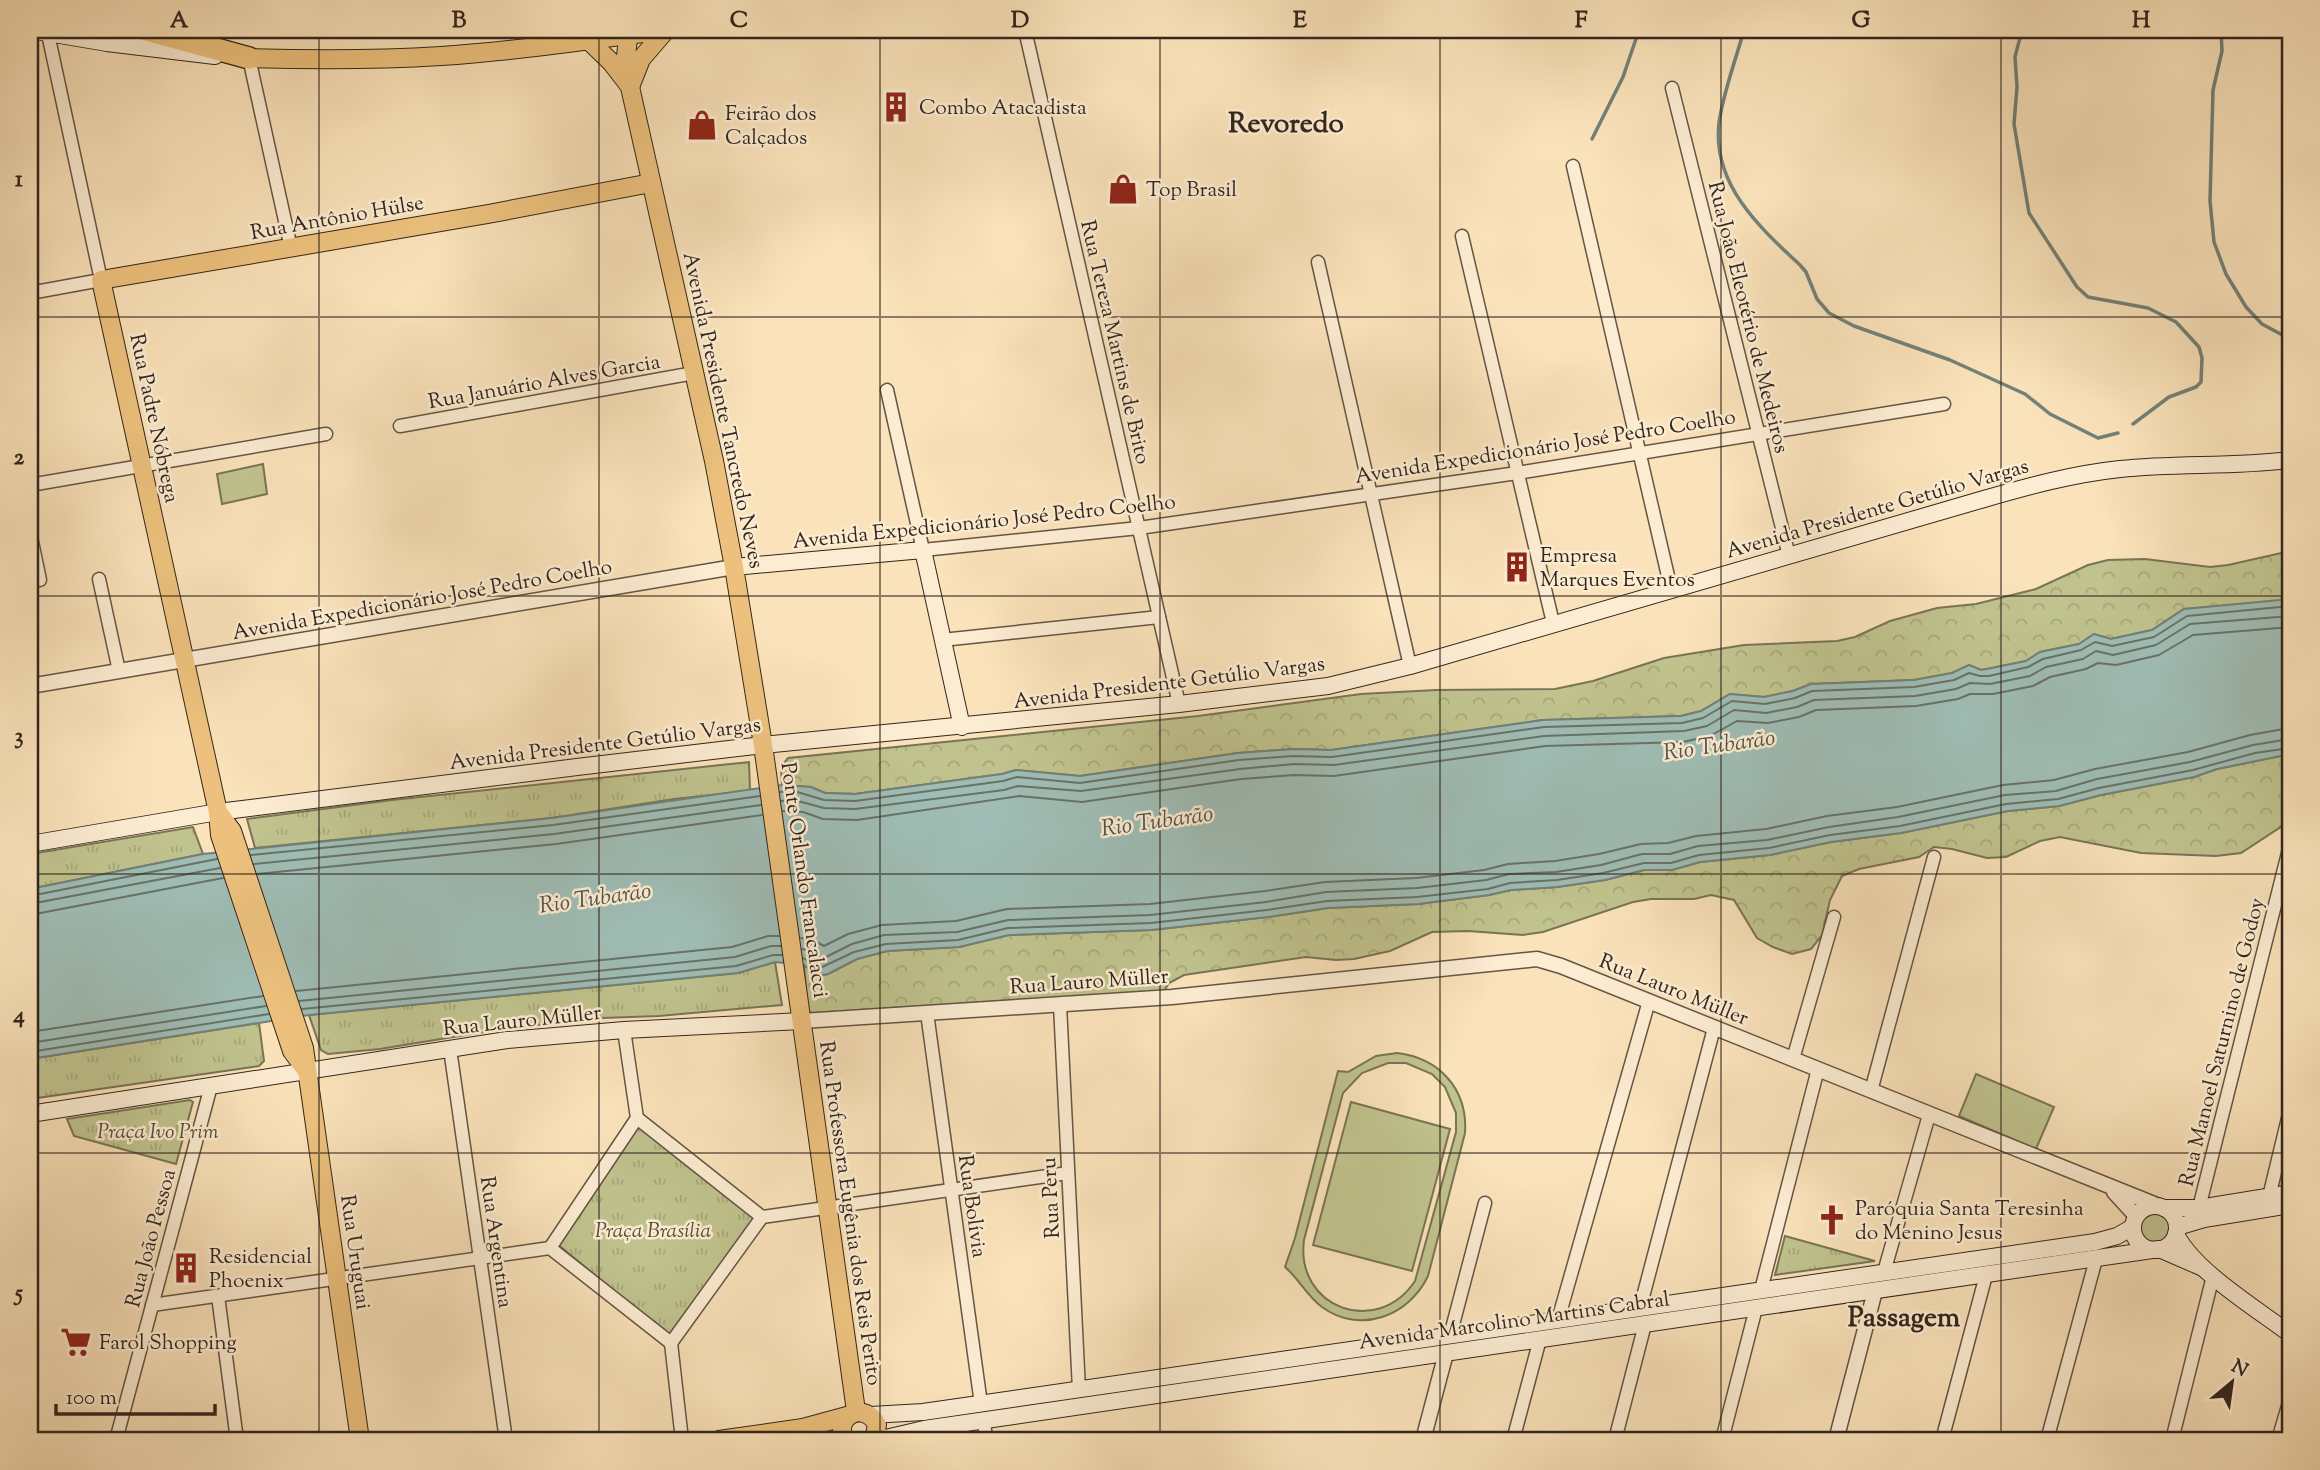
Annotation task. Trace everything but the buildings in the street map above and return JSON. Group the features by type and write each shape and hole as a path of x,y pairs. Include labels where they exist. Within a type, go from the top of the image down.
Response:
{"highway":[{"path":"146,30 249,58"}],"main road":[{"path":"30,30 161,51 249,58 389,59 444,56 584,35 665,30"},
{"path":"630,87 647,50 665,30"},
{"name":"Avenida Presidente Tancredo Neves","path":"628,32 626,56 630,87 695,373 734,567 764,753"},
{"name":"Avenida Presidente Tancredo Neves","path":"584,35 611,62 630,87"},
{"name":"Rua Antônio Hülse","path":"101,280 652,183"},
{"name":"Rua Padre Nóbrega","path":"101,280 218,812 298,1049"},
{"name":"Avenida Presidente Getúlio Vargas","path":"30,844 218,812 764,753 962,727 1328,685 1410,666 2059,479 2122,469 2236,465 2290,460"},
{"path":"923,550 962,727"},
{"name":"Avenida Expedicionário José Pedro Coelho","path":"734,567 923,550"},
{"name":"Ponte Orlando Francalacci","path":"764,753 802,1020"},
{"name":"Rua Lauro Müller","path":"30,1114 536,1037 802,1020"},
{"name":"Rua Professora Eugênia dos Reis Perito","path":"802,1020 858,1414"},
{"name":"Rua Uruguai","path":"298,1049 307,1071 360,1440"},
{"path":"2290,1194 2268,1203 2204,1219 2177,1230 2170,1244 2159,1249 2151,1249 2138,1242 2135,1222 2146,1208 2199,1208 2268,1203 2290,1205"},
{"path":"2162,1207 2173,1216 2185,1251 2208,1272 2290,1334"},
{"name":"Avenida Marcolino Martins Cabral","path":"876,1440 1079,1390 2095,1242 2117,1236 2135,1222"},
{"path":"2159,1249 2208,1272"},
{"name":"Avenida Marcolino Martins Cabral","path":"719,1440 803,1428 858,1414 982,1412 1242,1383 2159,1249"},
{"path":"1756,1308 1761,1290"},
{"path":"1446,1353 1450,1336"},
{"path":"1239,1366 1242,1383"},
{"path":"845,1440 841,1426 858,1414 877,1424 876,1440"}],"street":[{"name":"Rua Tereza Martins de Brito","path":"1025,30 1179,704"},
{"name":"Rua Padre Nóbrega","path":"48,34 101,280"},
{"path":"249,58 291,248"},
{"name":"Rua João Eleotério de Medeiros","path":"1672,88 1789,556"},
{"path":"1573,166 1671,589"},
{"path":"1462,236 1553,623"},
{"path":"1318,262 1410,666"},
{"name":"Rua Antônio Hülse","path":"30,293 101,280"},
{"name":"Rua Januário Alves Garcia","path":"400,426 695,373"},
{"path":"887,390 923,550"},
{"name":"Avenida Expedicionário José Pedro Coelho","path":"923,550 1139,528 1371,495 1944,404"},
{"path":"30,485 326,434"},
{"path":"30,532 40,580"},
{"name":"Avenida Expedicionário José Pedro Coelho","path":"30,686 734,567"},
{"path":"99,579 119,671"},
{"path":"942,640 1159,617"},
{"name":"Rua Manoel Saturnino de Godoy","path":"2199,1208 2290,845"},
{"path":"1871,1091 1934,857"},
{"path":"1793,1059 1834,916"},
{"name":"Rua Lauro Müller","path":"802,1020 1172,997 1537,959 1562,966 2162,1207"},
{"path":"1558,1320 1649,1001"},
{"name":"Rua Peru","path":"1060,1005 1079,1390"},
{"name":"Rua Bolívia","path":"927,1013 986,1440"},
{"path":"1640,1308 1714,1028"},
{"path":"550,1248 636,1118 624,1030"},
{"name":"Rua Argentina","path":"450,1049 506,1440"},
{"path":"1761,1290 1818,1069"},
{"name":"Rua João Pessoa","path":"116,1440 211,1086"},
{"path":"2268,1203 2290,1110"},
{"path":"1884,1272 1929,1115"},
{"path":"636,1118 762,1217 1068,1173"},
{"name":"Rua Lauro Müller","path":"2110,1188 2135,1222"},
{"path":"1450,1336 1485,1203"},
{"path":"682,1440 671,1343 762,1217"},
{"path":"152,1305 550,1248 671,1343"},
{"path":"2047,1440 2096,1258"},
{"path":"2172,1440 2208,1272"},
{"path":"1942,1440 1986,1275"},
{"path":"1836,1440 1875,1291"},
{"path":"218,1296 237,1440"},
{"path":"1722,1440 1756,1308"},
{"path":"1615,1440 1645,1324"},
{"path":"1513,1440 1540,1339"},
{"path":"1423,1440 1446,1353"},
{"path":"2278,1440 2290,1399"}],"green space":[{"path":"263,464 267,494 222,504 217,474"},
{"path":"2290,551 2290,599 2285,601 2184,609 2152,630 2111,639 2094,634 2079,644 2040,652 2026,661 1981,670 1969,665 1952,673 1914,680 1811,684 1764,697 1730,694 1701,711 1681,716 1543,720 1331,750 1293,749 1238,753 1080,776 1016,770 855,794 825,793 811,787 782,785 781,767 788,758 1198,716 1361,694 1555,689 1593,681 1664,658 1744,645 1837,641 1855,637 1890,621 1937,608 1976,604 2036,589 2088,565 2108,560 2145,559 2210,567"},
{"path":"2290,754 2290,821 2241,853 2216,856 2141,853 2060,837 2040,841 2006,857 1987,858 1934,847 1919,857 1859,869 1842,876 1830,900 1822,935 1811,949 1792,954 1757,938 1734,900 1711,895 1694,899 1651,899 1633,902 1543,932 1523,935 1468,931 1432,932 1390,951 1354,959 1306,957 1184,975 1169,983 1164,991 812,1013 808,1011 804,965 818,976 828,974 857,959 887,951 959,947 1009,935 1151,930 1328,908 1418,904 1511,890 1557,887 1605,880 1644,870 1672,870 1700,862 1770,855 1831,842 1901,833 2008,811 2059,806"},
{"path":"749,762 750,791 674,799 552,818 255,848 247,819 392,800"},
{"path":"193,827 203,854 30,889 30,854"},
{"path":"775,962 782,1005 659,1016 602,1018 508,1028 380,1049 328,1054 321,1050 309,1015 738,973"},
{"path":"259,1023 264,1061 259,1066 30,1099 30,1059"},
{"path":"1397,1053 1412,1056 1438,1069 1456,1090 1462,1103 1465,1133 1428,1276 1420,1290 1396,1311 1382,1317 1352,1320 1322,1307 1285,1267 1338,1071 1348,1072 1376,1056","holes":["1388,1063 1406,1063 1432,1074 1445,1087 1456,1113 1456,1132 1415,1281 1399,1298 1380,1308 1361,1311 1342,1307 1325,1298 1312,1283 1305,1264 1304,1240 1343,1093 1362,1073"]},
{"path":"1976,1074 2054,1107 2036,1149 1959,1116"},
{"name":"Praça Ivo Prim","path":"190,1100 193,1102 176,1164 74,1136 67,1119"},
{"path":"1351,1102 1450,1129 1412,1271 1313,1245"},
{"name":"Praça Brasília","path":"638,1125 755,1218 669,1336 556,1243"},
{"path":"2155,1213 2161,1214 2169,1222 2169,1234 2161,1242 2155,1243 2149,1242 2141,1234 2140,1228 2141,1222 2149,1214"},
{"path":"1785,1236 1875,1261 1775,1275"}],"water":[{"name":"Rio Tubarão","path":"2290,599 2290,754 2059,806 2008,811 1901,833 1831,842 1770,855 1700,862 1672,870 1644,870 1605,880 1557,887 1511,890 1418,904 1328,908 1151,930 1009,935 959,947 887,951 857,959 828,974 817,976 804,965 775,962 738,973 309,1015 30,1059 30,889 203,854 552,818 782,785 811,787 825,793 855,794 1016,770 1080,776 1238,753 1293,749 1331,750 1543,720 1681,716 1701,711 1730,694 1764,697 1811,684 1914,680 1952,673 1969,665 1981,670 1987,669 2026,661 2040,652 2079,644 2094,634 2111,639 2152,630 2184,609"}],"waterway":[{"path":"1592,139 1623,77 1639,30"},
{"path":"1744,30 1719,123 1723,166 1742,203 1806,272 1817,299 1829,313 1854,326 1950,360 2025,394 2050,414 2098,438 2118,433"},
{"path":"2022,30 2015,57 2017,87 2014,124 2029,213 2077,287 2088,297 2148,308 2176,322 2199,347 2202,358 2201,382 2196,387 2169,397 2133,424"},
{"path":"2221,30 2222,51 2213,90 2210,201 2214,242 2226,274 2246,307 2262,324 2290,339"}],"place":[{"name":"Combo Atacadista","path":"896,107"},
{"name":"Feirão dos Calçados","path":"702,125"},
{"name":"Top Brasil","path":"1123,189"},
{"name":"Empresa Marques Eventos","path":"1517,567"},
{"name":"Paróquia Santa Teresinha do Menino Jesus","path":"1832,1220"},
{"name":"Residencial Phoenix","path":"186,1268"},
{"name":"Farol Shopping","path":"76,1342"}],"district":[{"name":"Revoredo","path":"1286,122"},
{"name":"Passagem","path":"1904,1316"}]}
